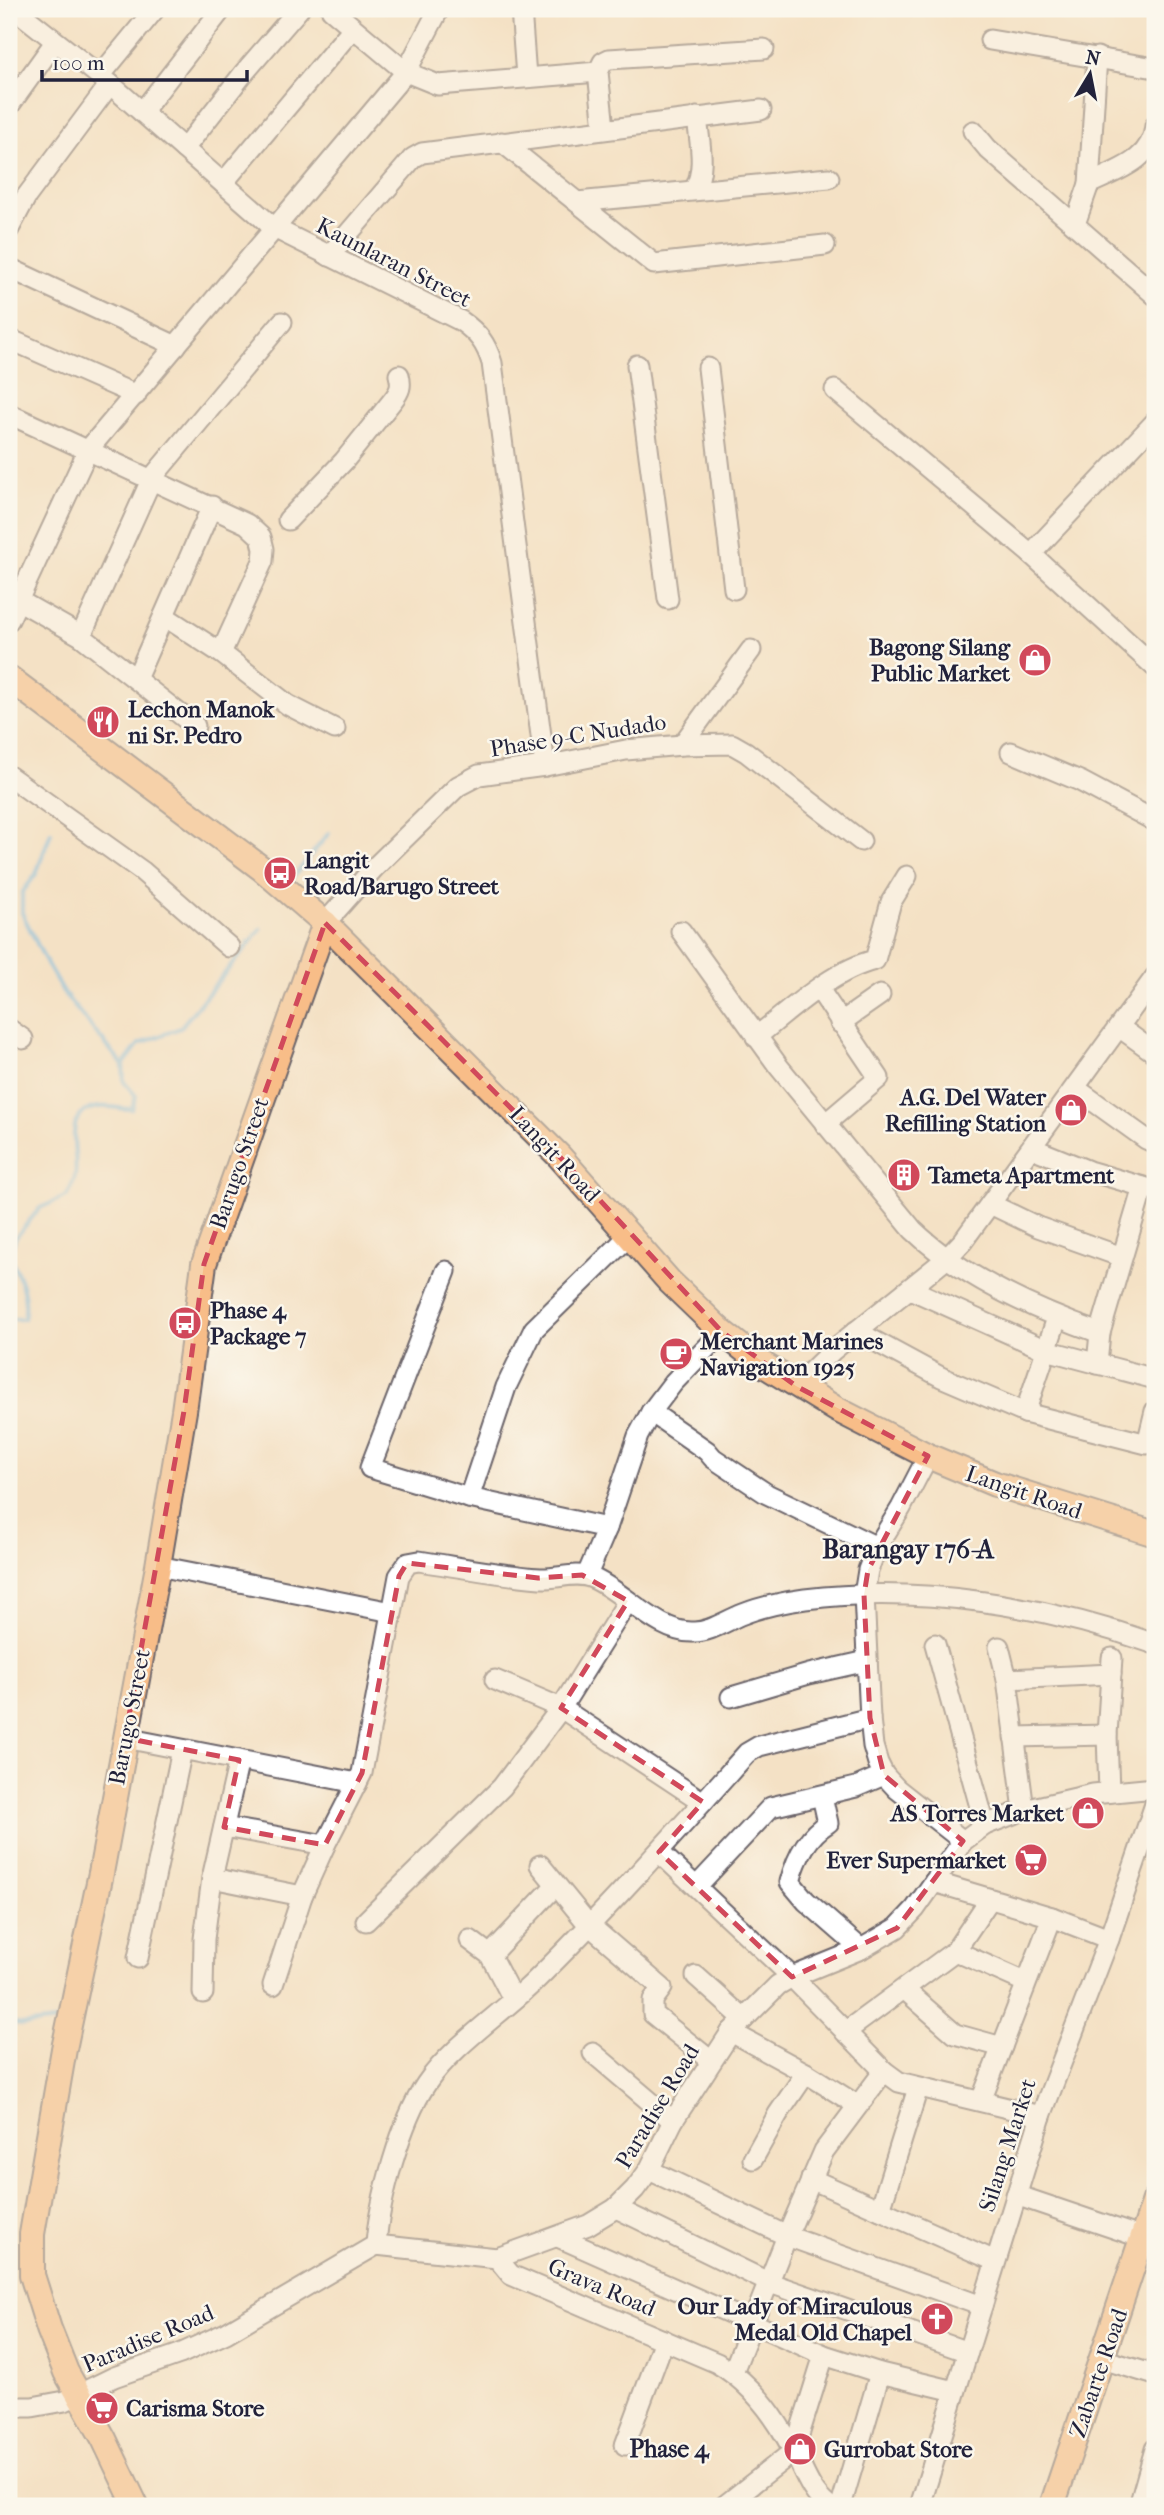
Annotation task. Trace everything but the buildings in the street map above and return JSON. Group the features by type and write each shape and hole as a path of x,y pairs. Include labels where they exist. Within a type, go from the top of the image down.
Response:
{"main road":[{"name":"Langit Road","path":"9,678 261,867 325,923 559,1156 669,1281 722,1332 796,1386 928,1456 995,1484 1155,1534"},
{"name":"Barugo Street","path":"136,2506 104,2439 78,2396 49,2329 32,2275 30,2259 40,2180 64,2049 158,1566 184,1411 204,1264 325,923"},
{"name":"Zabarte Road","path":"1052,2506 1155,2200"}],"street":[{"name":"Kaunlaran Street","path":"15,9 105,80 274,228 461,321 476,332 487,347 492,363 545,765"},
{"path":"9,229 26,197 155,9"},
{"path":"142,112 222,9"},
{"path":"184,149 299,9"},
{"path":"331,9 406,72 438,85 598,72"},
{"path":"9,620 14,597 88,450 406,72 439,9"},
{"path":"521,9 526,77"},
{"path":"223,183 353,28"},
{"path":"990,40 1155,68"},
{"path":"9,106 55,42"},
{"path":"604,128 598,72 599,66 609,59 764,49"},
{"path":"1075,224 1089,184 1097,57"},
{"path":"329,256 413,158 432,150 761,110"},
{"path":"694,190 701,167 697,117"},
{"path":"1089,184 1145,153 1154,135 1155,126"},
{"path":"973,131 988,149 1155,295"},
{"path":"502,142 654,264 825,245"},
{"path":"577,202 829,178"},
{"path":"9,268 176,346"},
{"path":"81,636 152,478 282,322"},
{"path":"9,339 136,395"},
{"path":"637,365 668,599"},
{"path":"708,368 734,589"},
{"path":"288,520 344,461 400,391 399,375"},
{"path":"835,390 1031,554 1155,667"},
{"path":"11,421 88,450 252,526 261,537 263,561 221,653"},
{"path":"1031,554 1155,422"},
{"path":"136,679 212,506"},
{"path":"14,597 81,636 195,726"},
{"path":"164,616 221,653 288,705 335,729"},
{"path":"682,745 751,650"},
{"name":"Phase 9-C Nudado","path":"325,923 374,868 458,786 479,775 626,750 732,744 755,758 861,841"},
{"path":"1011,752 1080,781 1155,821"},
{"path":"9,776 142,871 229,947"},
{"path":"756,1037 812,992 855,965 875,960 891,902 907,876"},
{"path":"681,930 756,1037 913,1230 946,1259 1057,1318 1100,1333"},
{"path":"796,1386 833,1350 946,1259 1032,1149 1155,977"},
{"path":"817,991 823,995 878,1078 825,1124"},
{"path":"840,1023 880,995"},
{"path":"1119,1027 1155,1053"},
{"path":"1075,1088 1155,1143"},
{"path":"1032,1149 1089,1171 1149,1189 1122,1257 1100,1333 1097,1364"},
{"path":"990,1204 1038,1227 1122,1257"},
{"path":"469,1498 506,1387 534,1329 629,1236"},
{"path":"446,1271 370,1468 469,1498 607,1528"},
{"path":"910,1289 1046,1349 1155,1379"},
{"path":"1025,1413 1057,1318"},
{"path":"856,1331 941,1377 1025,1413 1147,1444 1155,1411"},
{"path":"587,1575 607,1528 638,1436 651,1412 673,1383 722,1332"},
{"path":"651,1412 768,1494 877,1546"},
{"path":"928,1456 901,1508 877,1546 867,1570 863,1595 870,1718 877,1763 884,1775 897,1790 963,1841"},
{"path":"273,1985 302,1896 325,1844 362,1773 392,1612 402,1570 408,1563 414,1561 538,1578 587,1575 669,1627 695,1632 774,1604 806,1599 896,1593 939,1596 1012,1607 1155,1644"},
{"path":"158,1566 392,1612"},
{"path":"366,1922 502,1787 561,1708 628,1601"},
{"path":"935,1644 985,1825"},
{"path":"999,1647 1007,1679 1024,1810"},
{"path":"731,1697 809,1674 867,1661"},
{"path":"1007,1679 1111,1666 1107,1735 1109,1792"},
{"path":"495,1680 561,1708 703,1802"},
{"path":"376,2245 385,2194 401,2141 417,2101 441,2066 532,1983 659,1853 747,1754 759,1746 870,1718"},
{"path":"1014,1737 1107,1735"},
{"path":"125,1738 357,1783"},
{"path":"138,1958 182,1750"},
{"path":"203,1993 204,1939 212,1878 239,1760"},
{"path":"697,1886 771,1807 856,1787 884,1775"},
{"name":"Paradise Road","path":"9,2407 50,2405 78,2396 114,2377 180,2354 226,2333 376,2245 497,2258 589,2225 616,2208 635,2189 649,2170 673,2121 737,2025 778,1985 792,1976 861,1949 897,1928 907,1919 963,1841 985,1825 1024,1810 1109,1792 1155,1788"},
{"path":"822,1796 828,1823 817,1830 796,1861 790,1882 813,1908 861,1949"},
{"name":"Silang Market","path":"920,2506 1041,2116 1109,1939 1155,1804"},
{"path":"225,1827 325,1844"},
{"path":"659,1853 792,1976 884,2071 899,2082 1041,2116"},
{"path":"540,1865 588,1924 662,1988 653,2000 653,2014 711,2061"},
{"path":"212,1878 302,1896"},
{"path":"934,1882 1052,1917 1109,1939"},
{"path":"490,1955 555,1886"},
{"path":"845,2032 955,1951 990,1899"},
{"path":"981,2101 1052,1917"},
{"path":"470,1940 490,1955 513,1999"},
{"path":"955,1951 1025,1982"},
{"path":"696,1976 737,2025 856,2105"},
{"path":"904,1989 955,2034 1002,2047"},
{"path":"593,2053 673,2121"},
{"path":"733,2372 824,2151 884,2071"},
{"path":"753,2159 778,2114 806,2073"},
{"path":"880,2210 918,2088"},
{"path":"649,2170 787,2236 982,2306"},
{"path":"811,2179 995,2261"},
{"path":"1016,2195 1143,2238"},
{"path":"616,2208 770,2283 968,2351"},
{"path":"558,2237 824,2355 880,2373 955,2391"},
{"name":"Grava Road","path":"497,2258 511,2275 733,2372 767,2407 794,2451 808,2483 828,2506"},
{"path":"625,2445 664,2340"},
{"path":"724,2506 794,2451 824,2355"},
{"path":"1102,2359 1155,2375"},
{"path":"841,2506 880,2373"},
{"path":"1139,2506 1155,2449"}],"highlighted area":[{"path":"325,923 559,1156 722,1332 796,1386 928,1456 868,1570 864,1595 870,1718 884,1775 963,1841 897,1928 792,1977 659,1852 703,1802 561,1708 628,1601 582,1575 538,1578 407,1563 399,1576 362,1773 325,1845 224,1827 239,1760 125,1738 184,1411 204,1264"}],"waterway":[{"path":"9,1319 24,1319 25,1311 22,1286 9,1255 16,1237 40,1208 67,1196 75,1176 74,1134 79,1117 87,1110 99,1107 132,1109 136,1096 124,1082 123,1065 65,995 22,913 22,893 36,874 51,832"},
{"path":"290,881 329,833"},
{"path":"123,1065 139,1044 180,1028 261,929"},
{"path":"9,2023 23,2025 56,2021"}],"place":[{"name":"Bagong Silang Public Market","path":"1035,660"},
{"name":"Lechon Manok ni Sr. Pedro","path":"103,722"},
{"name":"Langit Road/Barugo Street","path":"280,873"},
{"name":"A.G. Del Water Refilling Station","path":"1071,1110"},
{"name":"Tameta Apartment","path":"904,1175"},
{"name":"Phase 4 Package 7","path":"185,1323"},
{"name":"Merchant Marines Navigation 1925","path":"676,1354"},
{"name":"AS Torres Market","path":"1088,1813"},
{"name":"Ever Supermarket","path":"1031,1860"},
{"name":"Our Lady of Miraculous Medal Old Chapel","path":"937,2319"},
{"name":"Carisma Store","path":"102,2408"},
{"name":"Gurrobat Store","path":"800,2449"}],"district":[{"name":"Barangay 176-A","path":"908,1549"},
{"name":"Phase 4","path":"669,2449"}]}
